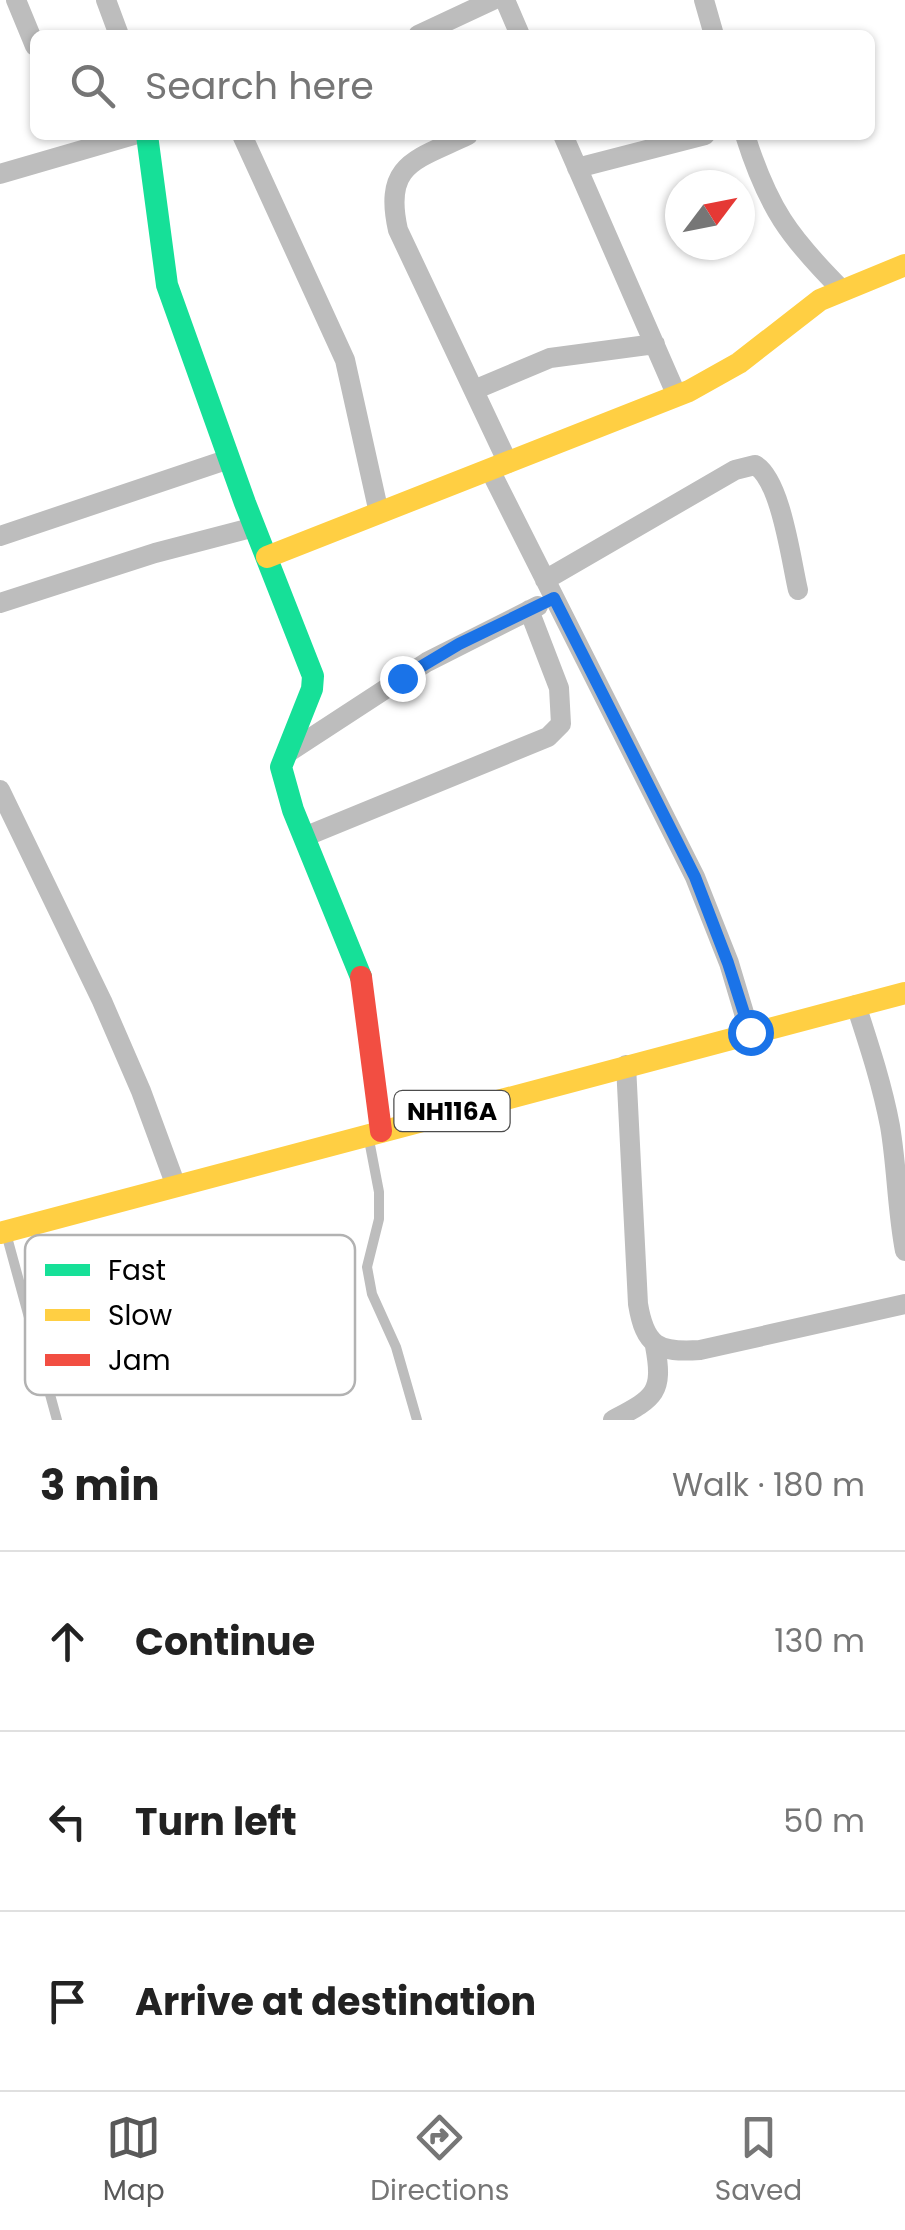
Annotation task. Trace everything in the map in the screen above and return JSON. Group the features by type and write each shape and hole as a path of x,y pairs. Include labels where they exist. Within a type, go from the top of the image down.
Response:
{"main road":[{"path":"148,140 166,285 313,676 312,688 281,766 284,784 361,976 374,1132"},
{"path":"267,557 677,396 739,364 801,313 842,290 905,265"},
{"name":"NH116A","path":"3,1232 905,993"}],"street":[{"path":"16,0 30,34"},
{"path":"106,0 118,30"},
{"path":"429,30 493,0"},
{"path":"506,0 518,30"},
{"path":"704,0 713,30"},
{"path":"244,140 345,360 379,513"},
{"path":"458,140 416,160 398,176 392,204 398,230 474,390 499,466 550,589 695,877 750,1032"},
{"path":"565,140 677,396"},
{"path":"577,168 686,140"},
{"path":"747,140 762,187 783,225 842,290"},
{"path":"0,174 75,143"},
{"path":"474,390 550,358 654,344"},
{"path":"0,536 229,459"},
{"path":"286,754 426,662 529,610 550,589 735,470 755,465 763,470 773,487 798,590"},
{"path":"0,603 156,553 255,528"},
{"path":"304,836 548,737 561,724 559,688 529,610"},
{"path":"0,790 110,1019 176,1186"},
{"path":"856,1005 885,1102 905,1251"},
{"path":"612,1420 654,1393 661,1376 655,1346 642,1329 638,1304 626,1065"},
{"path":"655,1346 676,1352 700,1350 905,1304"}],"lane":[{"path":"374,1132 379,1220 368,1267 372,1294 396,1346 417,1420"},
{"path":"3,1232 25,1309"},
{"path":"50,1395 57,1420"}],"traffic: fast":[{"path":"148,140 167,285 245,503 313,676 312,689 281,767 293,810 361,977"}],"traffic: slow":[{"path":"267,557 689,391 739,363 820,300 905,265"},
{"path":"0,1233 905,993"}],"traffic: jam":[{"path":"361,977 381,1131"}],"route":[{"path":"402,678 459,644 554,598 695,877 750,1032"}]}
